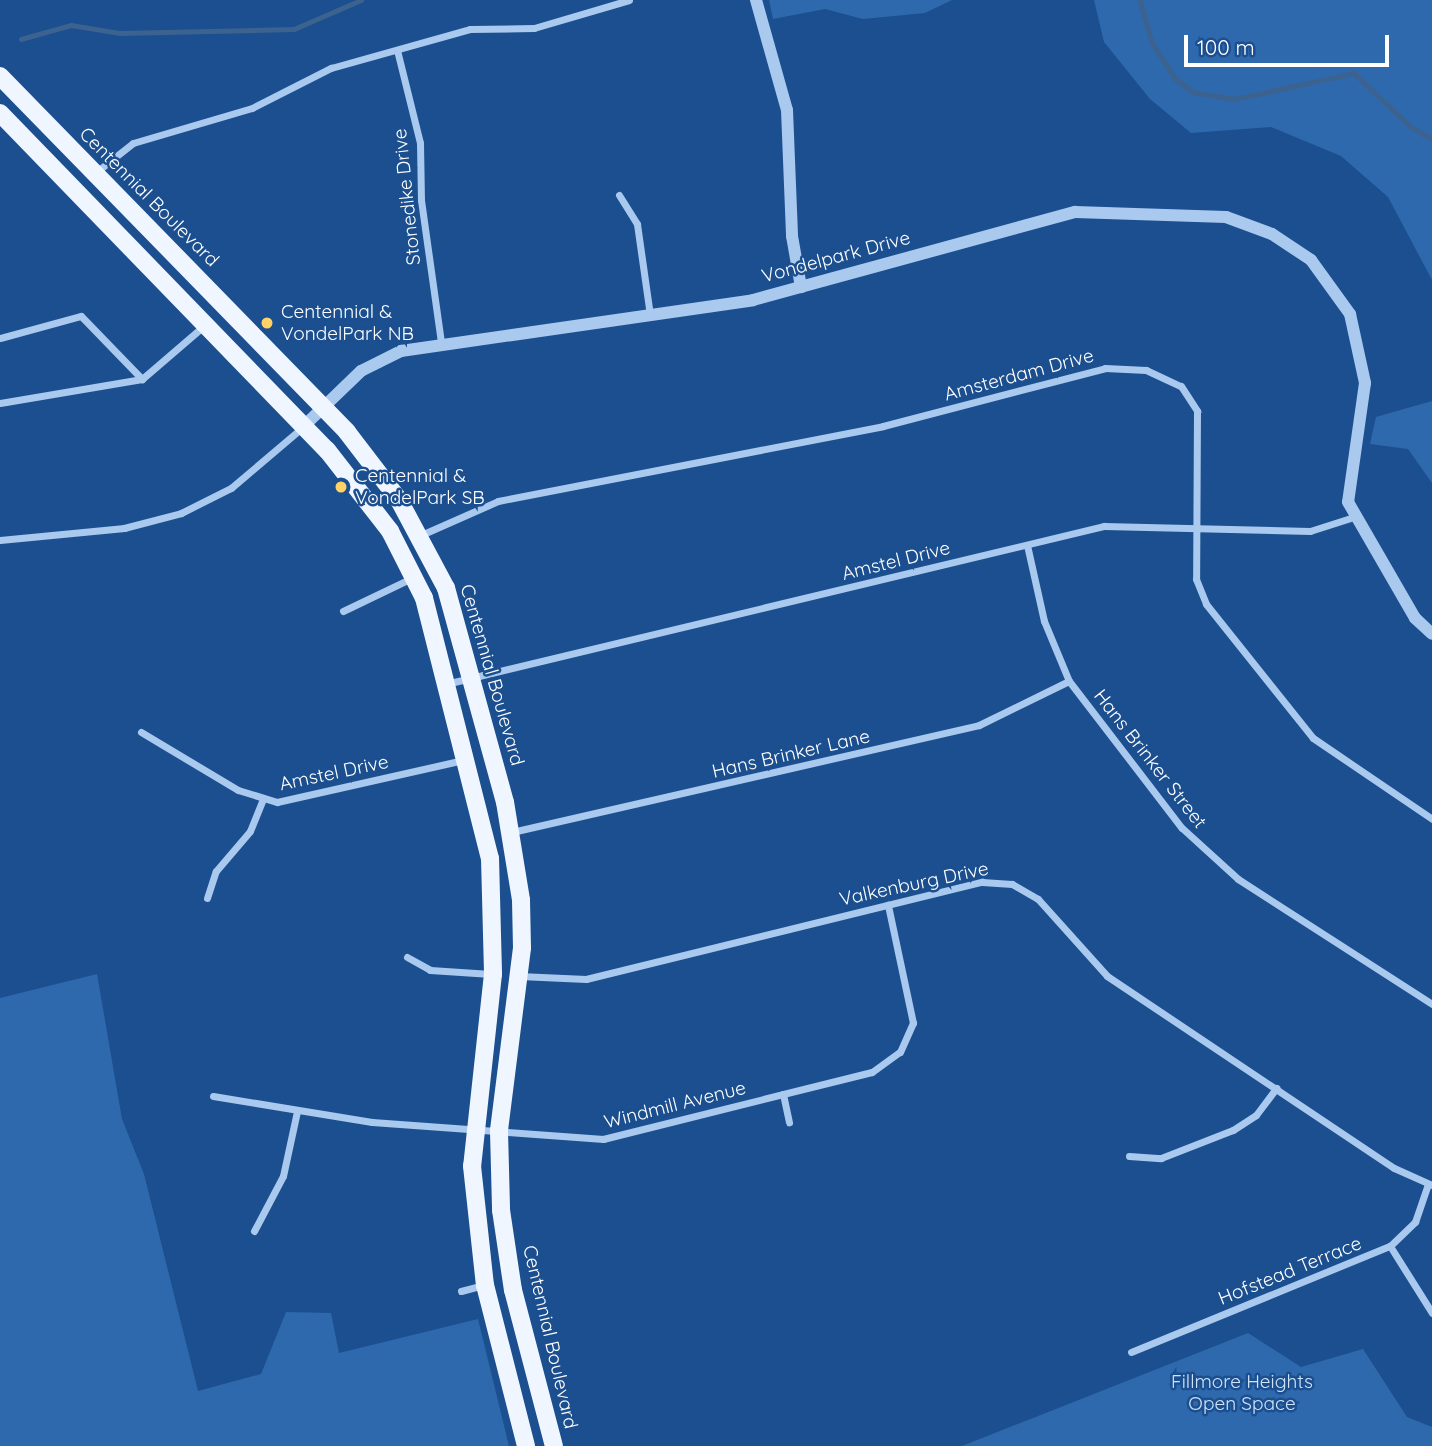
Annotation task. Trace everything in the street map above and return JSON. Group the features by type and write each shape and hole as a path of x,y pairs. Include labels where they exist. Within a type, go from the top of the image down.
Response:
{"main road":[{"name":"Centennial Boulevard","path":"0,76 322,406 370,460 421,536 446,588 475,679 512,832 521,900 519,976 499,1131 513,1290 554,1446"},
{"path":"0,113 305,425 383,521 415,576 450,684 490,858 493,974 473,1130 485,1285 526,1446"}],"street":[{"path":"95,173 133,142 252,108 316,74 470,29 534,28 629,0"},
{"path":"756,0 787,110 792,236 801,287"},
{"name":"Stonedike Drive","path":"397,50 420,143 421,200 441,343"},
{"path":"619,195 637,224 650,316"},
{"name":"Vondelpark Drive","path":"0,540 124,528 181,513 248,476 305,425 322,406 387,354 441,343 650,316 801,287 1075,212 1205,215 1248,223 1311,260 1350,314 1364,383 1346,486 1353,517 1432,634"},
{"path":"0,338 81,316 142,379"},
{"path":"0,403 142,379 206,324"},
{"name":"Amsterdam Drive","path":"421,536 498,501 883,426 1105,368 1146,370 1190,397 1200,427 1196,525 1199,592 1295,720 1333,754 1432,819"},
{"name":"Amstel Drive","path":"450,684 1125,523 1310,531 1353,517"},
{"name":"Hans Brinker Street","path":"1027,545 1044,621 1069,681 1182,828 1222,867 1432,1004"},
{"path":"343,611 415,576"},
{"name":"Hans Brinker Lane","path":"512,832 979,725 1069,681"},
{"name":"Amstel Drive","path":"141,732 262,800 290,801 467,759"},
{"path":"206,898 216,871 250,831 262,800"},
{"name":"Valkenburg Drive","path":"519,976 586,979 982,881 1028,890 1107,976 1276,1088 1430,1185"},
{"name":"Windmill Avenue","path":"213,1096 298,1111 473,1130 603,1139 872,1072 909,1038 913,1005 888,905"},
{"path":"407,957 430,970 493,974"},
{"path":"1129,1156 1161,1158 1233,1130 1256,1115 1276,1088"},
{"path":"782,1094 789,1122"},
{"path":"254,1231 284,1176 298,1111"},
{"name":"Hofstead Terrace","path":"1131,1352 1390,1246 1415,1223 1430,1185"},
{"path":"1390,1246 1432,1313"},
{"path":"461,1291 485,1285"}],"green space":[{"path":"769,0 952,0 925,13 863,19 825,9 773,19"},
{"path":"1094,0 1432,0 1432,280 1388,197 1341,156 1271,127 1191,133 1150,99 1104,42"},
{"path":"1432,401 1432,483 1408,449 1370,444 1376,417"},
{"path":"97,974 122,1119 144,1174 198,1391 261,1374 286,1312 331,1313 339,1353 478,1319 509,1446 0,1446 0,998"},
{"name":"Fillmore Heights Open Space","path":"1248,1333 1301,1367 1363,1349 1407,1417 1432,1427 1432,1446 962,1446"}],"waterway":[{"path":"21,39 71,25 120,33 294,29 361,0"},
{"path":"1140,0 1152,42 1175,78 1193,92 1235,99 1354,73 1410,126 1432,139"}],"place":[{"name":"Centennial & VondelPark NB","path":"267,323"},
{"name":"Centennial & VondelPark SB","path":"341,487"}]}
